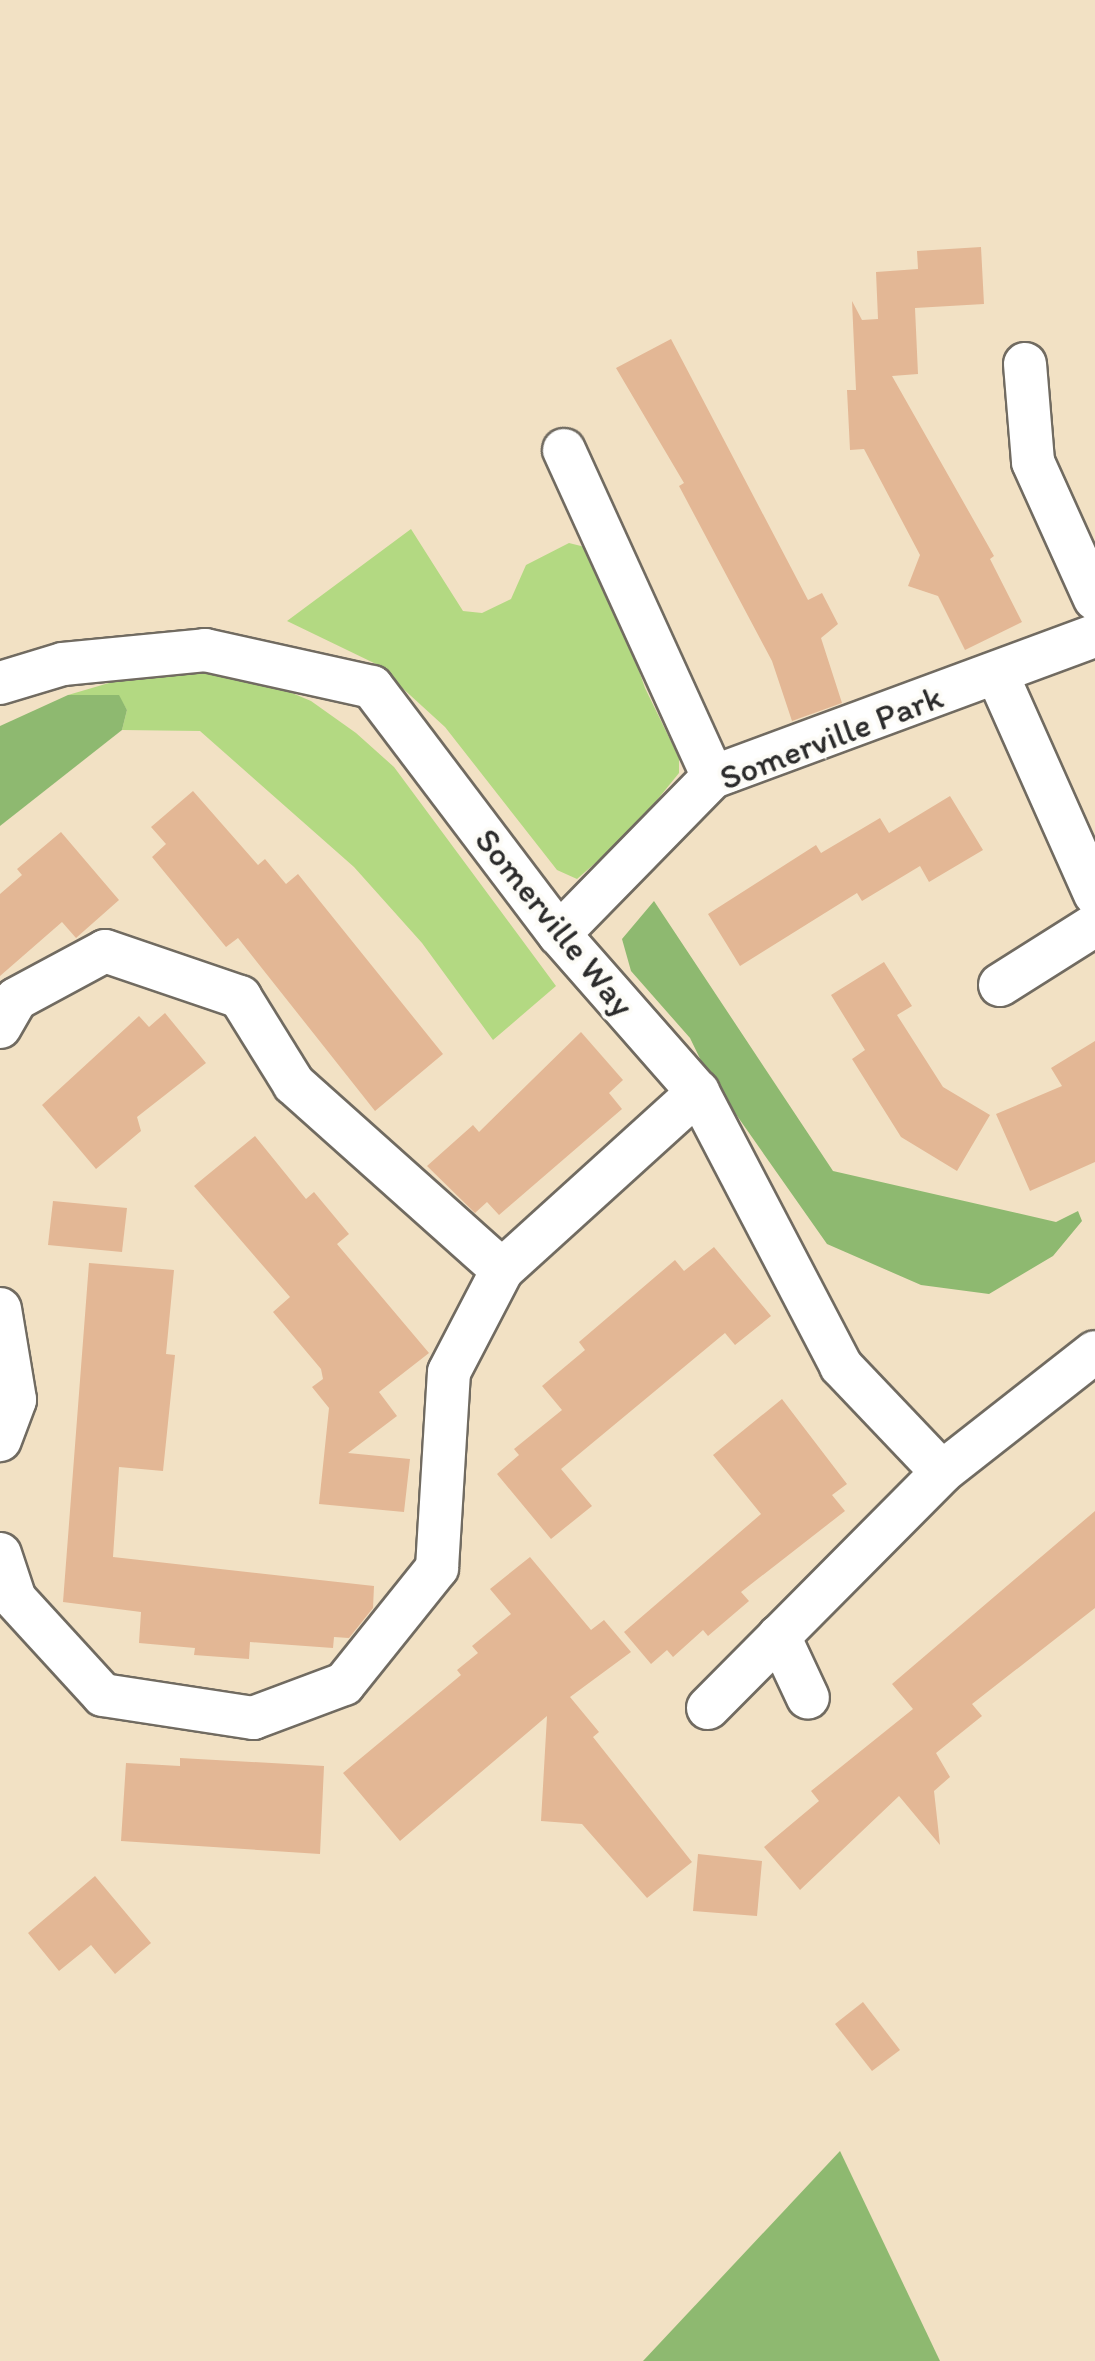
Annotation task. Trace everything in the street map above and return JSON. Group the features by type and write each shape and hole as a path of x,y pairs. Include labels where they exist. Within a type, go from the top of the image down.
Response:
{"street":[{"path":"1025,364 1033,462 1095,598"},
{"path":"564,450 714,777"},
{"name":"Somerville Park","path":"559,934 714,777 1095,636"},
{"name":"Somerville Way","path":"0,683 63,664 205,650 372,688 559,934 698,1092 842,1366 942,1472"},
{"path":"998,674 1095,894"},
{"path":"1000,985 1095,925"},
{"path":"0,1026 16,999 105,950 240,997 294,1084 502,1270"},
{"path":"0,1554 15,1599 103,1694 253,1718 344,1684 437,1568 449,1372 502,1270 698,1092"},
{"path":"0,1309 16,1400 0,1440"},
{"path":"708,1708 942,1472 1078,1385 1095,1352"},
{"path":"779,1636 808,1698"}],"green space":[{"path":"411,529 463,611 482,613 511,599 526,565 569,543 597,550 645,688 679,758 679,773 632,831 577,879 557,870 445,727 376,664 287,621"},
{"path":"188,670 266,682 311,701 356,733 394,767 556,986 493,1040 422,943 354,867 200,731 122,730 127,710 118,695 68,695 126,678"},
{"path":"68,695 119,695 127,710 122,730 0,826 0,726"},
{"path":"654,901 833,1171 1056,1222 1078,1211 1082,1221 1053,1256 989,1294 921,1285 827,1244 707,1073 690,1038 631,971 622,939"},
{"path":"840,2151 940,2361 643,2361"}],"building":[{"path":"981,247 984,304 915,308 918,374 892,376 994,556 990,559 1022,622 965,650 938,596 908,586 920,555 864,449 850,450 847,390 856,390 852,301 862,320 878,319 876,272 918,269 917,251"},
{"path":"671,339 808,600 822,593 838,624 821,638 842,703 792,721 772,661 679,486 684,483 616,368"},
{"path":"193,791 258,865 265,859 286,884 298,874 443,1054 375,1111 238,938 226,947 152,857 166,844 151,827"},
{"path":"950,796 983,850 929,882 920,866 862,901 857,893 740,966 708,914 816,845 821,853 880,818 889,833"},
{"path":"61,832 119,900 76,938 62,922 0,976 0,894 22,875 17,869"},
{"path":"884,962 912,1006 897,1015 943,1087 990,1115 957,1171 901,1137 852,1059 865,1050 831,995"},
{"path":"165,1013 206,1063 137,1117 141,1131 96,1169 42,1105 139,1016 149,1027"},
{"path":"581,1032 623,1080 609,1093 622,1109 499,1215 487,1202 475,1213 427,1166 473,1125 479,1132"},
{"path":"1095,1041 1095,1162 1030,1191 996,1114 1062,1086 1051,1068"},
{"path":"255,1136 306,1199 314,1192 349,1234 337,1244 429,1353 379,1392 397,1416 348,1453 410,1459 404,1512 319,1504 329,1408 312,1387 323,1379 321,1369 273,1312 290,1297 194,1186"},
{"path":"53,1201 127,1208 122,1252 48,1245"},
{"path":"714,1247 771,1316 735,1345 725,1333 561,1469 592,1506 551,1539 497,1474 519,1455 514,1449 562,1410 542,1386 585,1350 579,1342 675,1260 684,1271"},
{"path":"89,1263 174,1270 166,1354 175,1355 163,1471 119,1467 113,1557 374,1586 373,1608 349,1638 334,1637 333,1648 250,1642 249,1659 194,1655 195,1648 139,1643 141,1612 63,1602"},
{"path":"782,1399 847,1484 832,1495 845,1511 741,1592 749,1601 708,1636 703,1630 673,1657 667,1650 651,1664 624,1632 761,1514 713,1455"},
{"path":"1095,1511 1095,1608 972,1704 982,1716 936,1753 950,1777 934,1791 940,1845 899,1796 800,1890 764,1847 819,1801 811,1791 913,1709 892,1684"},
{"path":"530,1557 591,1630 604,1620 631,1652 570,1697 599,1732 593,1737 692,1862 647,1898 582,1824 541,1821 547,1716 400,1841 343,1773 461,1675 457,1670 478,1653 472,1646 511,1614 490,1589"},
{"path":"180,1758 324,1766 320,1854 121,1841 126,1763 180,1766"},
{"path":"698,1854 762,1861 757,1916 693,1911"},
{"path":"95,1876 151,1943 115,1974 91,1945 59,1971 28,1933"},
{"path":"863,2002 900,2050 872,2071 835,2024"}]}
